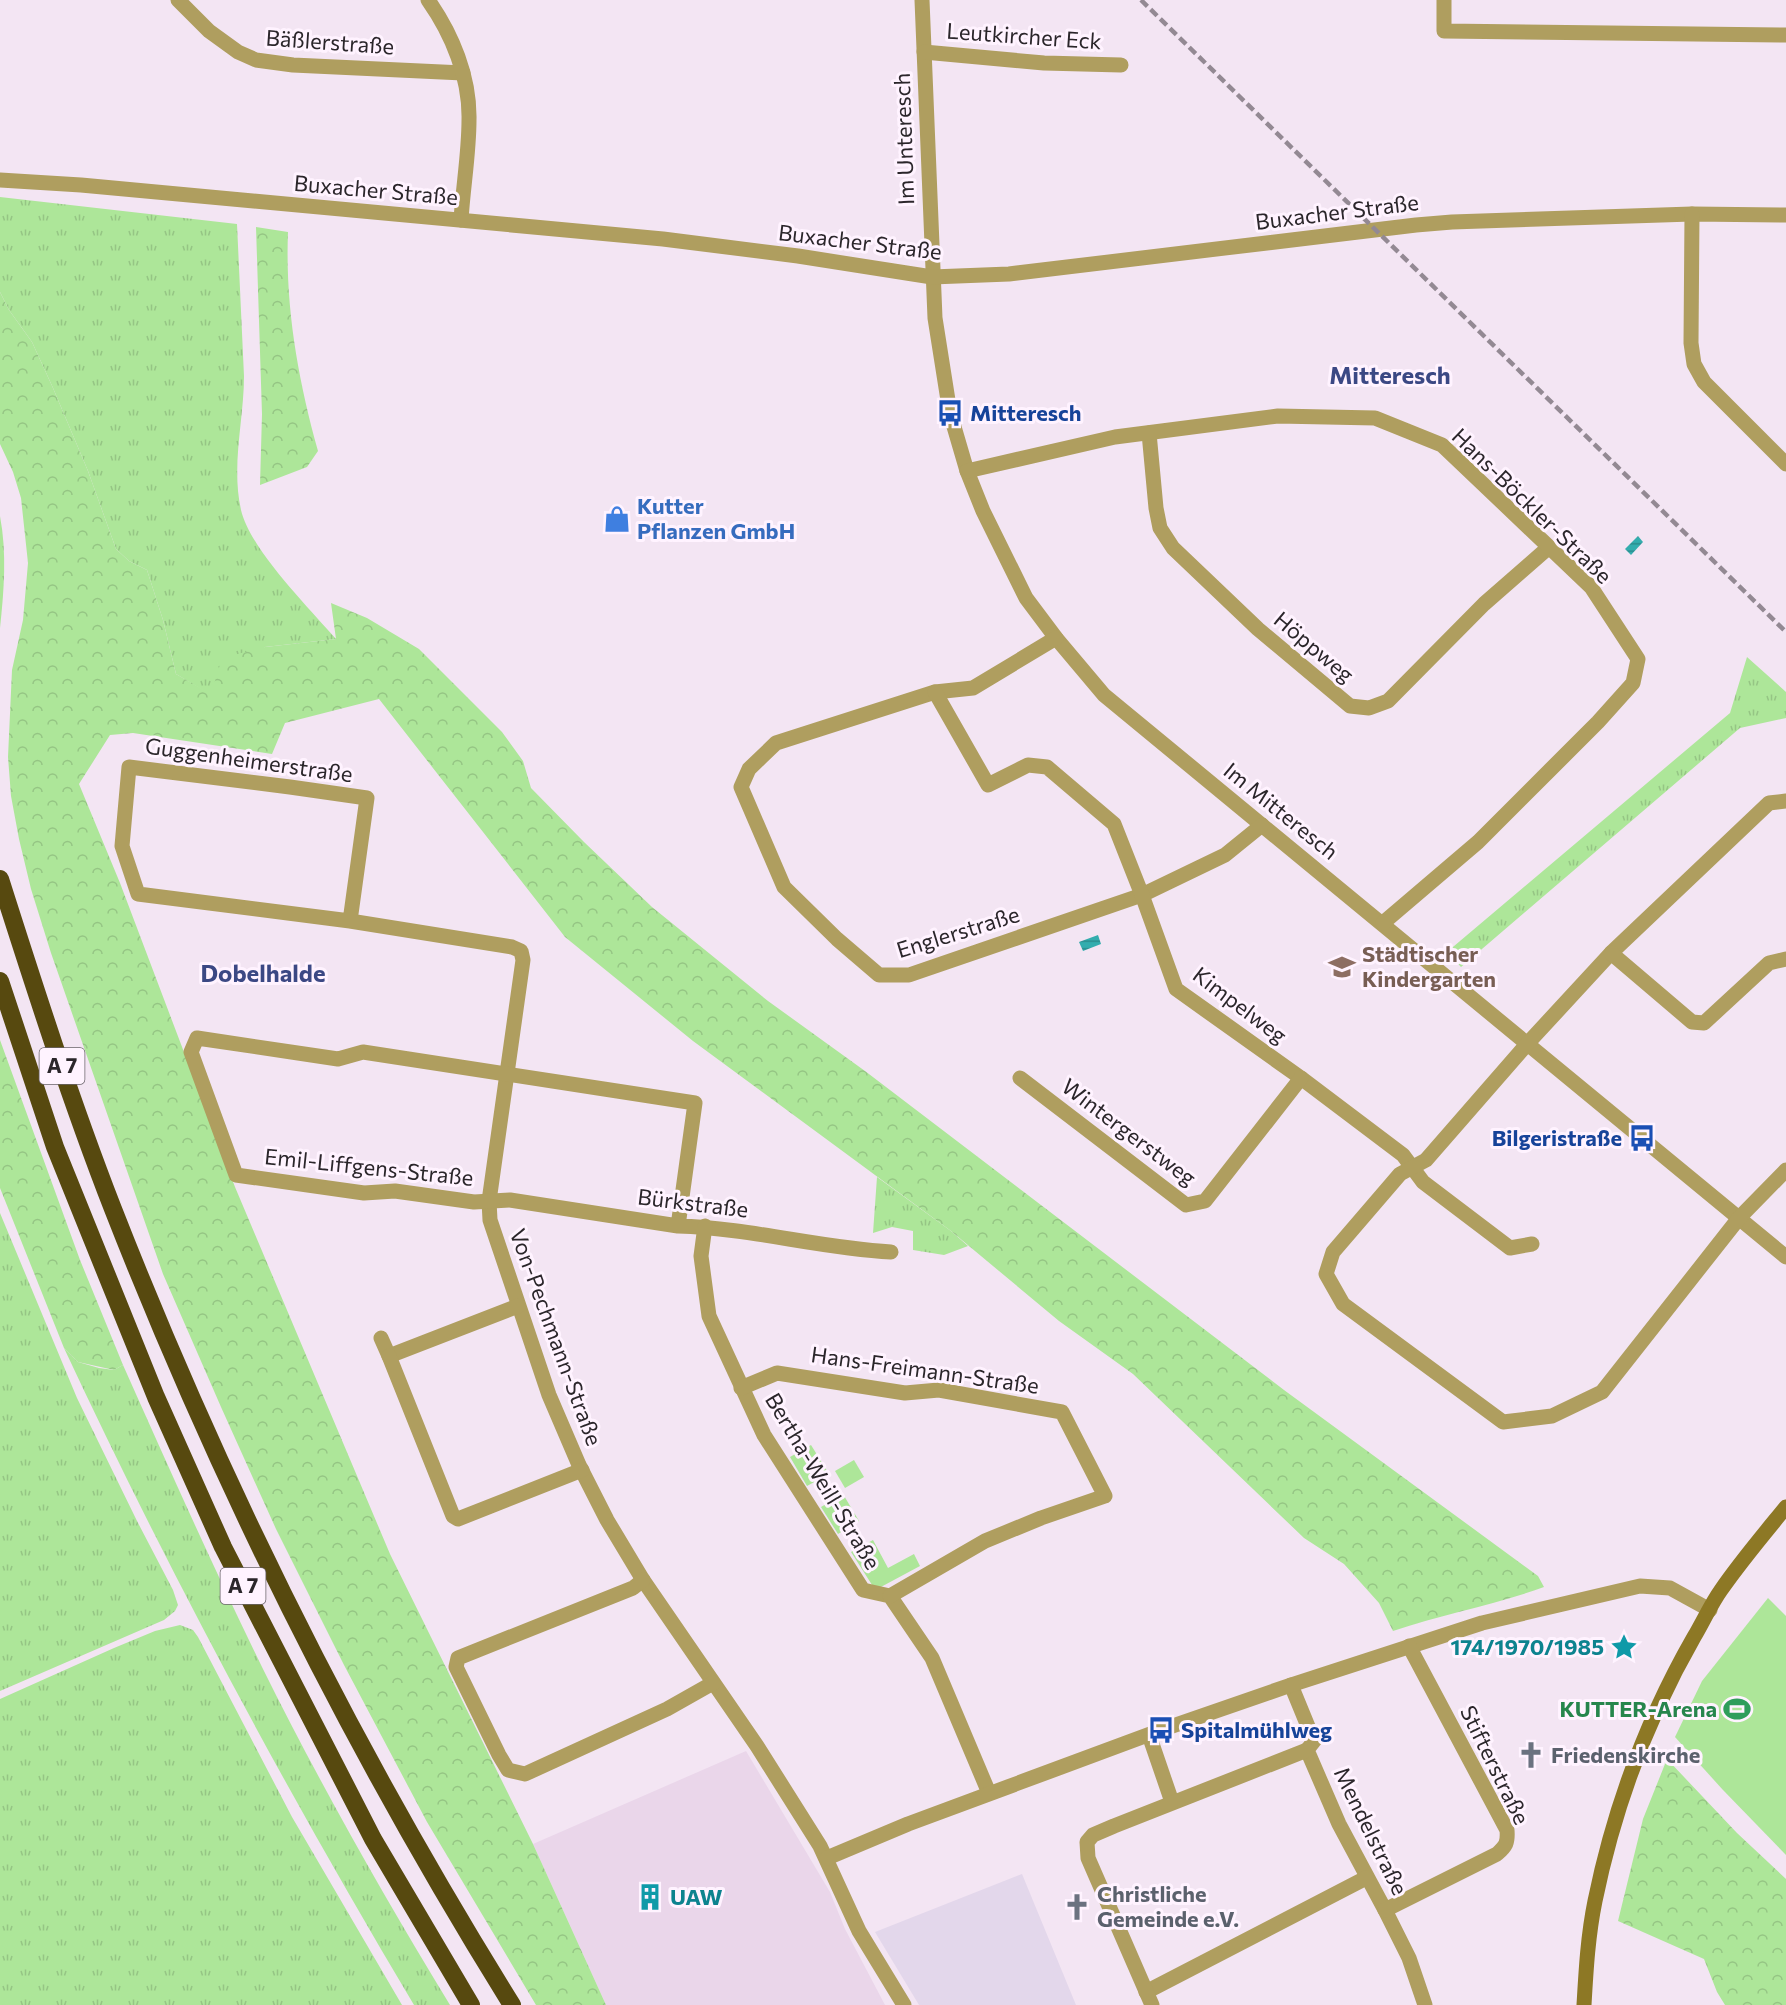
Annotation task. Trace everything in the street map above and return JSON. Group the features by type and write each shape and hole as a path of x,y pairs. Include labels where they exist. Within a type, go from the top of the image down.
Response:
{"highway":[{"name":"A 7","path":"0,879 112,1207 175,1360 244,1510 387,1794 463,1927 512,2005"},
{"name":"A 7","path":"0,981 55,1147 156,1397 223,1547 373,1839 471,2005"}],"street":[{"name":"Bäßlerstraße","path":"178,0 209,32 238,52 256,60 293,65 463,73"},
{"path":"428,0 450,37 463,73 469,118 460,220"},
{"name":"Im Unteresch","path":"922,0 932,277"},
{"path":"1444,0 1444,31 1786,35"},
{"name":"Leutkircher Eck","path":"924,52 1044,63 1121,65"},
{"name":"Buxacher Straße","path":"0,180 81,185 663,239 798,256 932,277 1009,274 1416,225 1692,214 1786,215"},
{"path":"1692,214 1691,343 1694,364 1704,381 1786,464"},
{"name":"Im Mitteresch","path":"932,277 935,318 950,413 967,471 983,511 1026,598 1104,695 1786,1257"},
{"name":"Hans-Böckler-Straße","path":"967,471 1115,437 1278,416 1375,418 1442,446 1591,587 1638,659 1633,683 1598,722 1478,842 1383,923"},
{"name":"Höppweg","path":"1149,433 1160,528 1173,548 1258,629 1350,706 1369,708 1388,701 1484,604 1548,548"},
{"name":"Englerstraße","path":"1056,638 973,688 934,692 776,743 749,769 741,787 783,886 837,939 879,975 909,975 1142,895 1225,855 1262,825"},
{"name":"Kimpelweg","path":"934,692 988,785 1028,765 1047,767 1114,824 1176,989 1301,1078 1403,1155 1423,1182 1510,1248 1532,1244"},
{"name":"Guggenheimerstraße","path":"350,921 367,798 129,767 122,846 138,894 350,921 512,947"},
{"path":"1786,801 1769,802 1611,953 1528,1043 1426,1160 1400,1174 1333,1252 1326,1274 1342,1304 1503,1422 1552,1416 1602,1392 1739,1218 1786,1170"},
{"name":"Von-Pechmann-Straße","path":"512,947 520,951 522,960 489,1201 490,1220 549,1395 607,1520 643,1580 758,1746 827,1858 843,1901 904,2005"},
{"path":"1611,953 1692,1022 1704,1023 1769,963 1786,959"},
{"name":"Emil-Liffgens-Straße","path":"489,1201 474,1202 395,1191 364,1193 236,1175 191,1052 197,1038 338,1059 363,1052 507,1074"},
{"path":"507,1074 695,1103 678,1226"},
{"name":"Wintergerstweg","path":"1020,1078 1186,1205 1205,1201 1301,1078"},
{"name":"Bürkstraße","path":"489,1201 510,1200 678,1226 705,1226 856,1250 891,1252"},
{"name":"Bertha-Weill-Straße","path":"705,1226 701,1256 709,1316 764,1435 863,1590 890,1596 932,1658 989,1793"},
{"path":"389,1356 518,1306"},
{"path":"381,1338 453,1516 458,1519 582,1470"},
{"name":"Hans-Freimann-Straße","path":"741,1388 777,1373 905,1393 939,1390 1062,1412 1105,1496 1041,1518 985,1541 890,1596"},
{"path":"1584,2005 1589,1940 1595,1901 1626,1785 1663,1694 1720,1591 1786,1507"},
{"path":"643,1580 633,1588 458,1658 456,1667 508,1770 525,1774 667,1709 713,1683"},
{"path":"827,1858 989,1793 1149,1735 1291,1685 1482,1623 1640,1586 1670,1588 1710,1610"},
{"name":"Stifterstraße","path":"1385,1910 1497,1854 1506,1846 1508,1840 1507,1830 1409,1646"},
{"name":"Mendelstraße","path":"1291,1685 1314,1741 1307,1750 1338,1824 1409,1958 1419,2003"},
{"path":"1149,1735 1172,1802"},
{"path":"1307,1750 1172,1802 1093,1835 1086,1842 1089,1858 1149,1998 1366,1878"}],"shaded area":[{"path":"746,1751 830,1892 845,1929 885,2005 606,2005 533,1844"},
{"path":"1022,1874 1076,2005 919,2005 875,1932"}],"green space":[{"path":"0,197 237,224 244,376 237,476 241,510 256,542 268,560 336,639 265,647 211,695 176,674 163,620 147,570 129,561 116,549 88,471 53,388 32,342 9,310 0,292"},
{"path":"256,227 288,232 289,288 294,343 304,397 318,451 307,467 260,485 262,414"},
{"path":"0,292 9,310 32,342 53,388 88,471 116,549 129,561 147,570 163,620 176,674 211,694 222,658 265,647 336,639 331,603 367,618 419,649 502,732 523,761 531,788 652,907 768,1001 865,1071 1284,1390 1538,1576 1544,1587 1393,1631 1379,1603 1344,1564 1304,1538 1133,1374 1059,1321 951,1231 693,1041 565,937 379,699 285,723 272,754 133,733 110,735 79,784 120,883 235,1187 390,1554 533,1844 606,2005 536,2005 427,1822 344,1665 276,1529 163,1274 51,953 31,889 11,796 8,757 12,670 23,620 28,563 21,498 13,472 0,444"},
{"path":"0,516 4,586 0,628"},
{"path":"1747,657 1786,692 1786,718 1740,728 1461,967 1447,952 1730,713"},
{"path":"0,1040 80,1260 123,1365 114,1370 78,1362 64,1348 0,1188"},
{"path":"877,1177 968,1246 944,1255 913,1250 913,1231 892,1227 873,1233"},
{"path":"0,1213 77,1398 173,1590 178,1605 175,1611 164,1620 0,1691"},
{"path":"64,1348 78,1362 114,1370 123,1365 208,1554 284,1710 352,1838 450,2005 414,2005 320,1844 187,1599"},
{"path":"811,1445 829,1474 807,1486 790,1457"},
{"path":"854,1460 864,1477 845,1488 835,1471"},
{"path":"843,1494 859,1521 838,1534 821,1507"},
{"path":"873,1540 888,1568 914,1554 920,1566 879,1588 874,1588 851,1552"},
{"name":"KUTTER-Arena","path":"1768,1598 1786,1616 1786,1855 1675,1737 1702,1681"},
{"path":"180,1625 193,1630 198,1637 292,1817 402,2005 0,2005 0,1699 155,1631"},
{"path":"1667,1759 1737,1833 1786,1879 1786,2005 1725,2005 1717,1992 1704,1959 1618,1921 1643,1819"}],"water":[{"path":"1638,536 1643,542 1631,555 1625,549"},
{"path":"1098,935 1101,944 1083,951 1079,942"}],"railway":[{"path":"1141,0 1786,632"}],"place":[{"name":"Mitteresch","path":"950,413"},
{"name":"Kutter Pflanzen GmbH","path":"617,519"},
{"name":"Städtischer Kindergarten","path":"1342,967"},
{"name":"Bilgeristraße","path":"1642,1138"},
{"name":"174/1970/1985","path":"1624,1647"},
{"name":"KUTTER-Arena","path":"1737,1709"},
{"name":"Spitalmühlweg","path":"1161,1730"},
{"name":"Friedenskirche","path":"1531,1755"},
{"name":"UAW","path":"650,1897"},
{"name":"Christliche Gemeinde e.V.","path":"1077,1907"}],"district":[{"name":"Mitteresch","path":"1390,376"},
{"name":"Dobelhalde","path":"263,974"}]}
